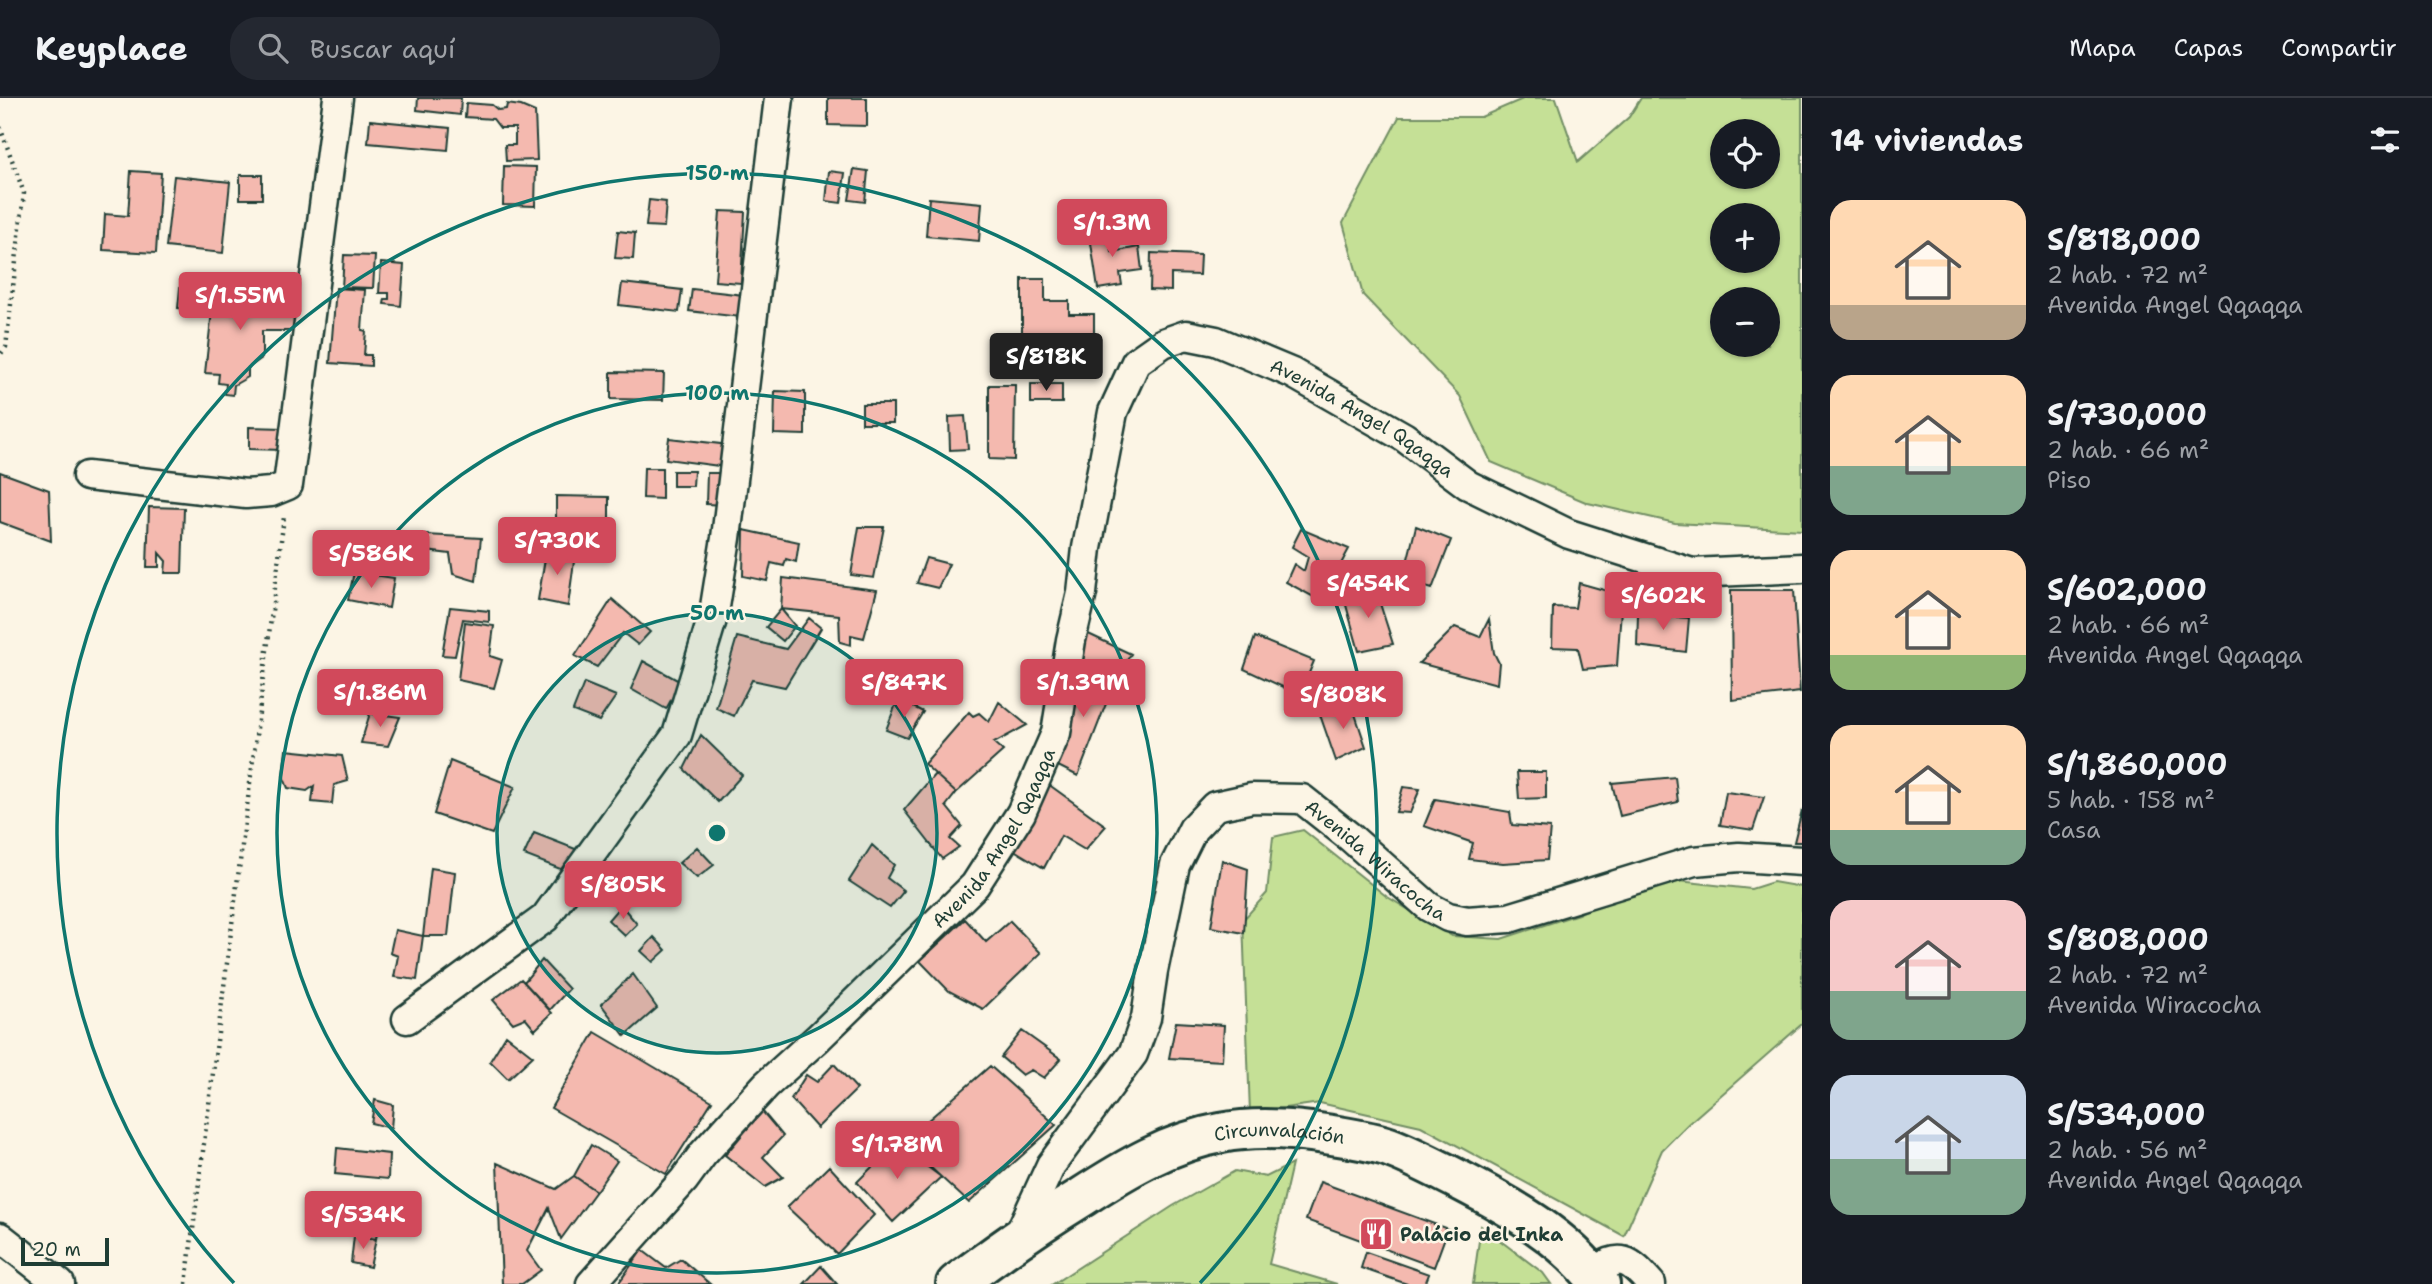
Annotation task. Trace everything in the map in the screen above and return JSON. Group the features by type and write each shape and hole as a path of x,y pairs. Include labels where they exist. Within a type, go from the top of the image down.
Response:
{"highway":[{"name":"Circunvalación","path":"956,1284 1018,1237 1130,1166 1176,1146 1219,1133 1269,1129 1345,1137 1399,1152 1520,1211 1606,1273"}],"street":[{"path":"87,476 246,494 271,492 288,485 338,98"},
{"path":"407,1019 545,918 677,735 715,613 779,98"},
{"name":"Avenida Angel Qqaqqa","path":"592,1284 766,1085 975,886 1021,813 1056,733 1113,412 1136,362 1163,343 1186,335 1216,341 1292,373 1404,437 1468,485 1569,534 1692,573 1802,568"},
{"name":"Avenida Wiracocha","path":"1018,1237 1051,1164 1133,1054 1146,1018 1175,865 1192,829 1215,806 1252,798 1302,799 1350,837 1429,907 1448,917 1466,921 1510,918 1694,861 1739,857 1802,861"},
{"path":"0,1237 61,1284"},
{"path":"1606,1273 1637,1268 1651,1284"}],"path":[{"path":"0,127 24,193 6,347 0,355"},
{"path":"186,1284 288,485"}],"green space":[{"path":"1525,98 1556,98 1578,162 1629,117 1641,98 1802,98 1802,530 1675,523 1588,503 1491,462 1460,396 1363,295 1343,223 1399,117 1481,117"},
{"path":"1303,830 1386,896 1452,936 1501,939 1578,914 1652,878 1751,889 1773,882 1802,887 1802,1024 1662,1150 1624,1236 1421,1126 1320,1103 1250,1113 1243,920 1267,893 1273,837"},
{"path":"1292,1164 1269,1264 1337,1284 1053,1284 1173,1206 1235,1171 1266,1177"},
{"path":"1481,1226 1543,1273 1551,1284 1473,1284"}],"building":[{"path":"418,98 461,98 460,115 417,110"},
{"path":"828,98 867,98 867,126 828,125"},
{"path":"466,103 492,105 498,110 506,109 507,104 535,112 537,160 506,161 505,145 515,145 515,128 500,128 493,119 465,117"},
{"path":"370,120 450,128 448,150 368,143"},
{"path":"504,166 536,167 535,206 503,205"},
{"path":"854,169 868,171 865,202 849,200"},
{"path":"131,171 161,173 156,253 103,250 105,214 128,216"},
{"path":"829,171 845,173 841,203 826,201"},
{"path":"240,175 262,175 262,199 240,199"},
{"path":"174,176 230,182 223,253 166,247"},
{"path":"929,198 982,203 979,241 926,236"},
{"path":"649,200 666,202 664,227 646,226"},
{"path":"720,211 745,212 741,283 715,281"},
{"path":"1108,226 1112,252 1139,247 1142,270 1120,273 1122,285 1098,289 1089,230"},
{"path":"618,231 635,233 633,259 615,258"},
{"path":"1151,253 1200,255 1199,275 1171,274 1171,291 1150,290"},
{"path":"344,255 375,256 373,288 342,287"},
{"path":"381,263 404,265 401,306 384,304 385,299 389,299 389,293 379,293"},
{"path":"1022,279 1045,279 1045,301 1069,301 1069,314 1094,314 1094,339 1022,339"},
{"path":"622,283 682,290 679,312 619,305"},
{"path":"180,288 286,298 289,313 295,315 295,331 262,331 262,358 248,368 248,377 234,385 233,395 225,394 226,384 218,383 219,374 205,373 214,293 190,291 188,309 178,308"},
{"path":"336,288 365,290 362,330 366,331 364,355 371,355 371,366 330,363"},
{"path":"692,289 752,296 749,318 689,311"},
{"path":"611,372 664,373 663,400 611,399"},
{"path":"1031,384 1062,384 1062,403 1031,403"},
{"path":"989,385 1015,385 1014,460 989,459"},
{"path":"775,391 805,392 805,435 774,434"},
{"path":"862,404 893,404 893,423 862,423"},
{"path":"965,416 968,449 950,450 949,417"},
{"path":"249,427 284,428 283,450 249,449"},
{"path":"669,438 729,445 727,467 666,459"},
{"path":"644,468 662,468 662,499 643,498"},
{"path":"673,471 694,471 693,486 673,486"},
{"path":"0,472 49,490 51,541 0,522"},
{"path":"707,473 725,473 724,505 706,504"},
{"path":"556,496 609,497 609,524 556,524"},
{"path":"149,507 184,508 182,573 165,573 166,561 159,553 159,567 147,567"},
{"path":"1416,526 1451,540 1432,589 1403,579"},
{"path":"859,527 884,527 874,578 851,575"},
{"path":"1301,529 1349,549 1321,601 1286,582 1294,564 1304,571 1308,557 1292,547"},
{"path":"744,530 799,542 796,562 786,559 784,566 771,563 767,581 743,576"},
{"path":"426,535 481,538 476,581 453,574 450,554 426,551"},
{"path":"547,547 575,554 568,606 538,600"},
{"path":"926,558 949,564 938,588 917,583"},
{"path":"354,572 394,578 389,608 348,600"},
{"path":"783,578 877,590 864,638 851,635 851,645 840,642 839,615 781,609"},
{"path":"1579,583 1622,595 1617,666 1583,669 1578,648 1552,647 1553,607 1575,608"},
{"path":"1374,585 1393,644 1359,651 1344,598"},
{"path":"1731,590 1794,590 1800,692 1732,700"},
{"path":"612,599 650,632 638,645 623,633 597,667 575,656"},
{"path":"450,607 489,611 489,622 463,619 455,656 442,655"},
{"path":"781,609 795,626 783,641 766,627"},
{"path":"1638,614 1689,618 1686,652 1637,646"},
{"path":"809,618 821,628 785,687 752,680 734,716 716,708 737,637 786,649"},
{"path":"1489,619 1494,653 1499,663 1497,684 1419,663 1455,627 1480,637"},
{"path":"465,622 494,626 490,656 502,660 494,688 458,680"},
{"path":"1082,631 1131,654 1116,678 1077,658"},
{"path":"1255,637 1314,661 1300,695 1244,669"},
{"path":"643,661 681,682 666,709 631,689"},
{"path":"1086,663 1116,678 1078,776 1052,763"},
{"path":"915,677 936,685 923,705 904,699"},
{"path":"584,683 616,696 599,721 573,711"},
{"path":"898,699 923,712 907,738 886,730"},
{"path":"999,702 1027,725 994,743 1003,751 956,793 924,764 969,712 973,716 979,713 989,722"},
{"path":"1351,702 1366,747 1336,761 1319,712"},
{"path":"370,713 400,717 388,746 361,743"},
{"path":"701,735 742,775 718,802 684,769"},
{"path":"286,750 342,756 348,781 334,785 332,804 312,802 314,786 307,791 288,788 283,776"},
{"path":"450,761 515,787 492,834 434,814"},
{"path":"1517,772 1546,772 1546,798 1519,799"},
{"path":"935,774 956,793 946,806 962,826 950,839 959,847 942,859 904,810"},
{"path":"1675,777 1678,802 1620,816 1612,783"},
{"path":"1048,784 1106,826 1085,850 1061,836 1044,868 1009,847"},
{"path":"1403,787 1420,789 1410,813 1396,812"},
{"path":"1726,792 1764,797 1753,830 1720,825"},
{"path":"1435,799 1510,812 1512,825 1550,828 1547,860 1503,863 1469,859 1473,843 1424,826"},
{"path":"1802,810 1802,842 1794,842"},
{"path":"534,833 578,850 563,870 524,855"},
{"path":"872,845 894,865 887,878 904,891 890,908 849,881"},
{"path":"697,847 714,865 697,878 679,863"},
{"path":"1222,860 1248,869 1244,933 1211,927"},
{"path":"431,868 455,872 448,936 423,936"},
{"path":"621,905 637,924 625,936 608,920"},
{"path":"965,919 986,942 1010,921 1041,953 983,1009 949,991 920,961"},
{"path":"395,930 423,936 417,980 394,977 398,956 390,953"},
{"path":"654,937 666,950 653,962 641,951"},
{"path":"542,960 569,989 550,1010 524,982"},
{"path":"633,974 657,1008 625,1036 601,1004"},
{"path":"521,979 552,1013 535,1030 525,1018 513,1023 493,1000"},
{"path":"1176,1022 1224,1025 1222,1061 1169,1058"},
{"path":"1022,1031 1061,1059 1044,1078 1031,1070 1022,1075 1001,1057"},
{"path":"595,1032 712,1101 666,1174 551,1108"},
{"path":"506,1035 533,1056 508,1079 490,1061"},
{"path":"834,1064 857,1089 817,1128 791,1099 806,1075 817,1082"},
{"path":"990,1066 1056,1125 969,1203 903,1142"},
{"path":"375,1100 393,1105 391,1128 371,1123"},
{"path":"762,1111 783,1136 763,1157 783,1177 765,1187 725,1155"},
{"path":"896,1143 941,1177 893,1222 857,1182"},
{"path":"591,1145 617,1161 596,1191 574,1176"},
{"path":"337,1148 389,1154 388,1179 335,1174"},
{"path":"497,1163 556,1189 574,1176 596,1191 561,1239 549,1208 527,1251 541,1270 522,1284 502,1284"},
{"path":"829,1166 874,1215 837,1254 787,1207"},
{"path":"1320,1182 1448,1229 1434,1267 1306,1220"},
{"path":"340,1207 380,1215 376,1239 341,1233"},
{"path":"354,1236 376,1239 370,1267 351,1263"},
{"path":"642,1250 666,1268 681,1259 710,1284 618,1284"},
{"path":"1366,1252 1429,1274 1425,1284 1407,1284 1361,1268"},
{"path":"821,1266 837,1284 804,1284"}],"place":[{"name":"Palácio del Inka","path":"1376,1234"}]}
